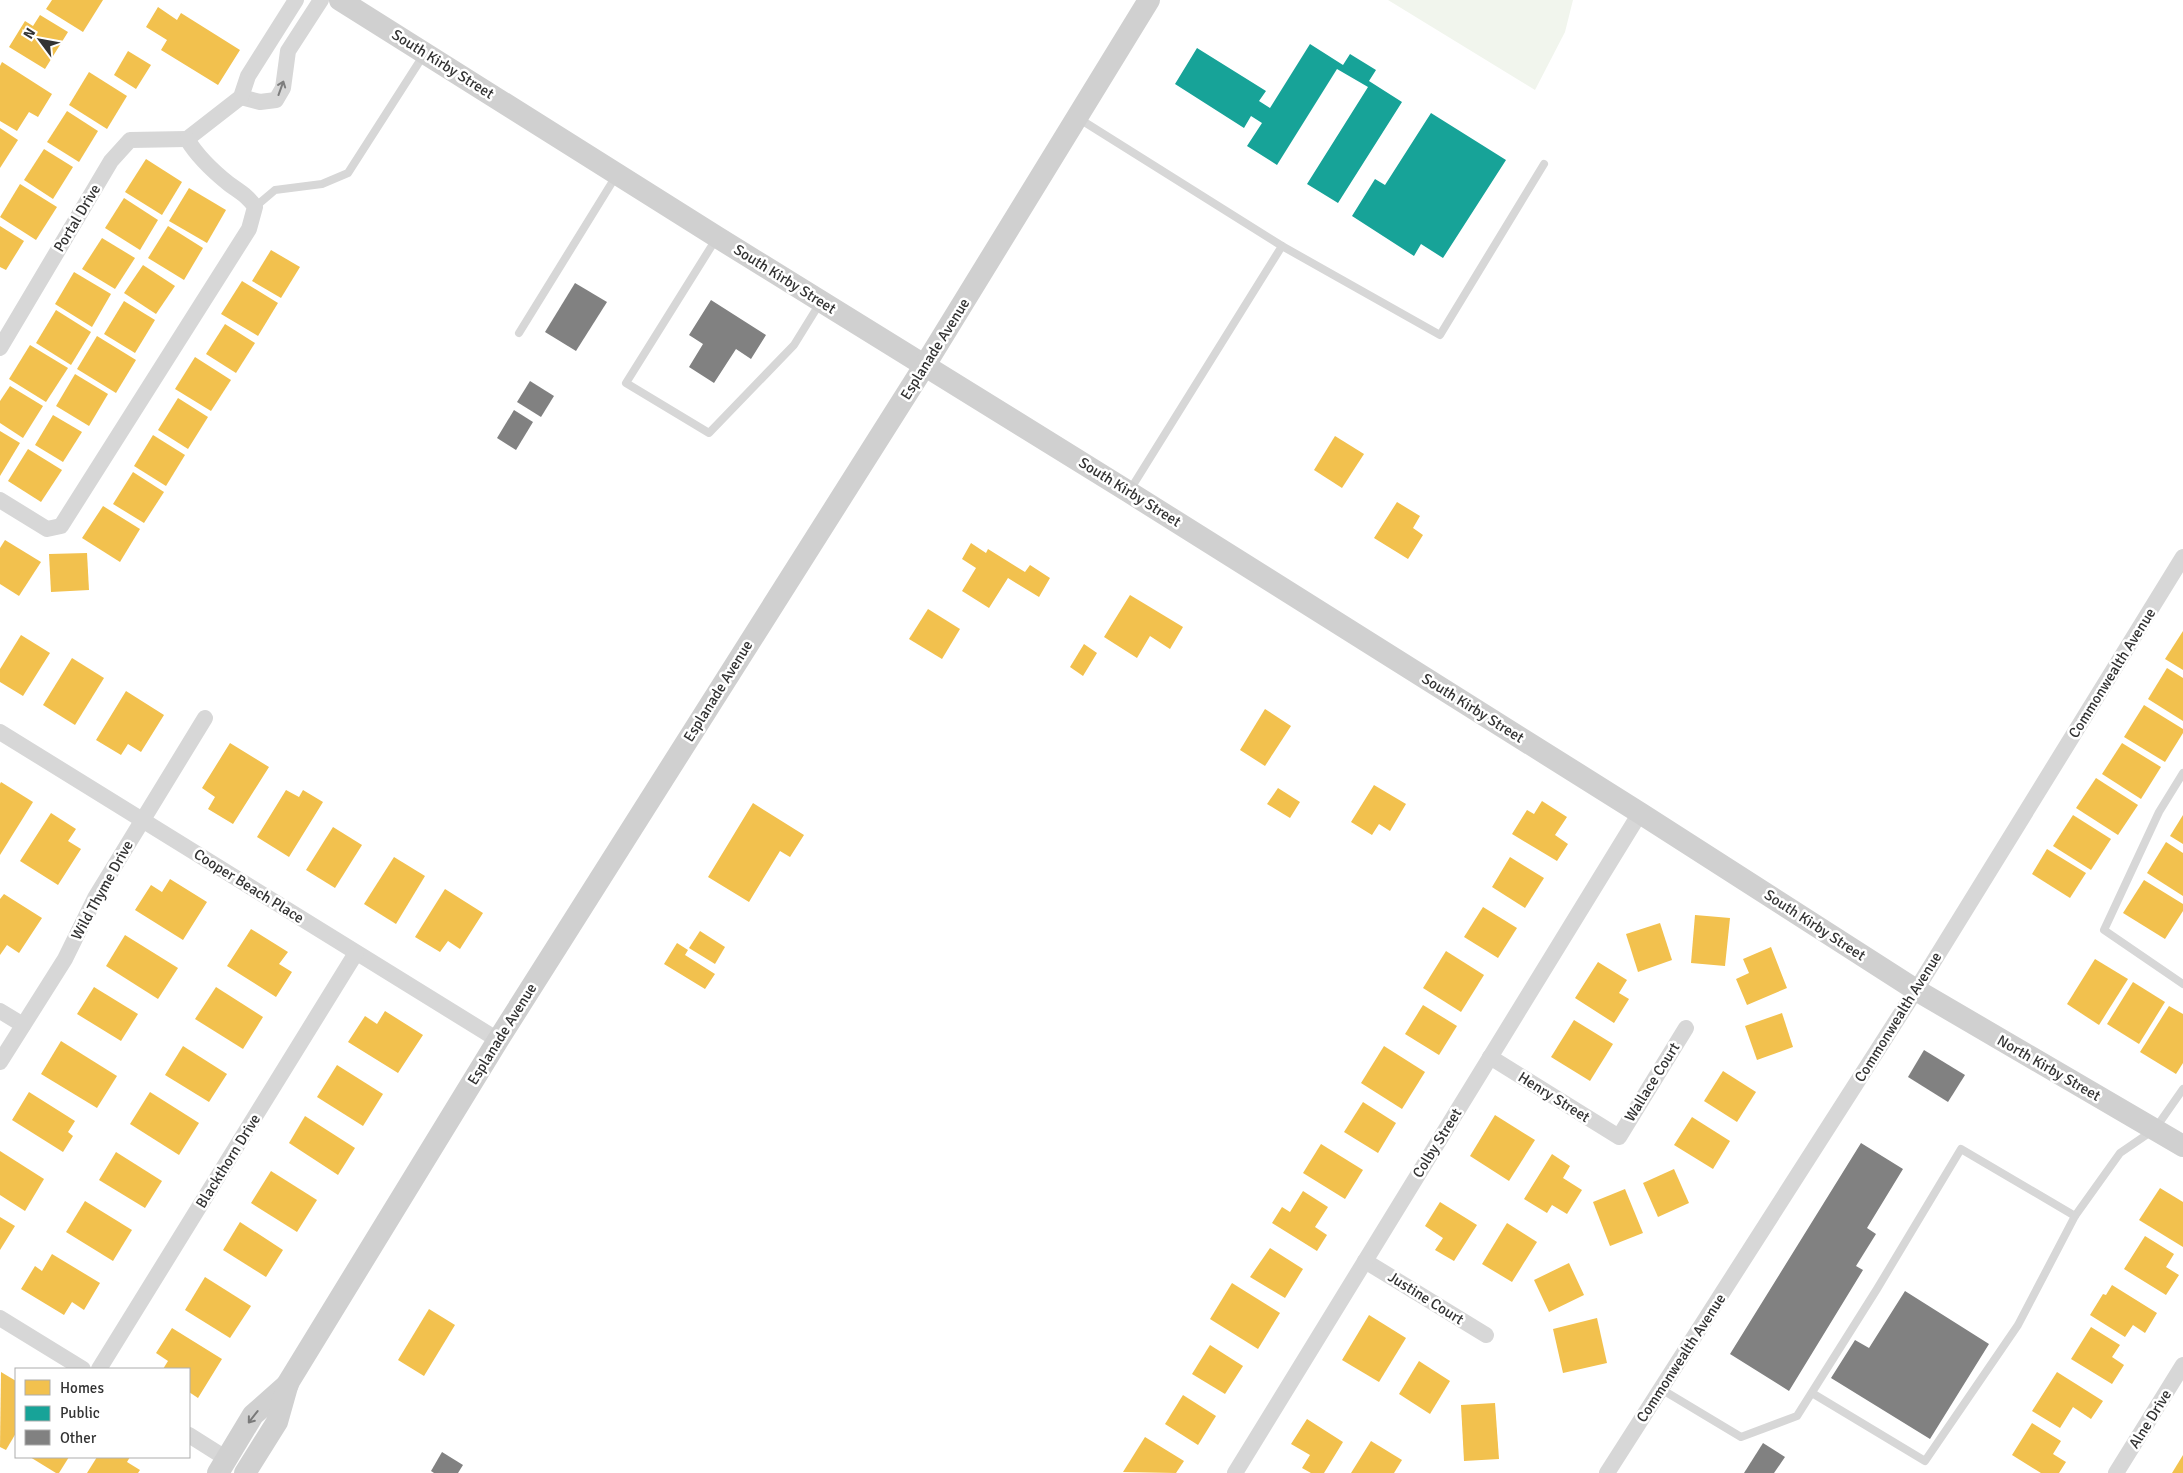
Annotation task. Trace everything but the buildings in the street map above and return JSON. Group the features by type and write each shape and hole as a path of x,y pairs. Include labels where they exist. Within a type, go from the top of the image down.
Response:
{"street":[{"path":"0,500 47,529 61,526 249,229 255,207 249,197 228,183 194,151 187,139 241,97 248,76 296,0"},
{"path":"241,97 260,102 276,100 283,88 288,51 321,0"},
{"name":"South Kirby Street","path":"340,0 426,52 717,237 1129,492 1640,813 1916,990"},
{"name":"Esplanade Avenue","path":"245,1473 277,1422 288,1383 498,1040 925,365 1149,0"},
{"name":"Portal Drive","path":"0,348 111,161 130,140 187,139"},
{"name":"Commonwealth Avenue","path":"1607,1473 1916,990 2183,557"},
{"name":"Wild Thyme Drive","path":"0,1062 66,959 95,898 205,718"},
{"name":"Cooper Beach Place","path":"0,732 498,1040"},
{"name":"Colby Street","path":"1235,1473 1640,813"},
{"name":"Blackthorn Drive","path":"100,1368 356,953"},
{"name":"North Kirby Street","path":"1916,990 2183,1146"},
{"path":"0,1011 23,1025"},
{"name":"Wallace Court","path":"1619,1137 1686,1028"},
{"name":"Henry Street","path":"1490,1058 1619,1137"},
{"name":"Justine Court","path":"1365,1261 1486,1335"},
{"path":"0,1318 81,1368"},
{"name":"Alne Drive","path":"2116,1473 2183,1365"},
{"name":"Esplanade Avenue","path":"222,1466 253,1415 288,1383"},
{"path":"190,1436 222,1466"}],"lane":[{"path":"255,207 275,190 322,184 348,173 426,52"},
{"path":"1077,118 1282,246 1440,335 1544,164"},
{"path":"519,333 617,174"},
{"path":"717,237 626,383 709,433 794,345 820,301"},
{"path":"1129,492 1282,246"},
{"path":"2183,773 2159,812 2104,930 2183,984"},
{"path":"1812,1393 1925,1461 2018,1325 2074,1216 2120,1152 2155,1129 2183,1089"},
{"path":"1661,1389 1741,1437 1797,1416 1877,1289 1961,1148 2074,1216"}],"shaded area":[{"path":"1388,0 1573,0 1565,32 1535,90"}]}
